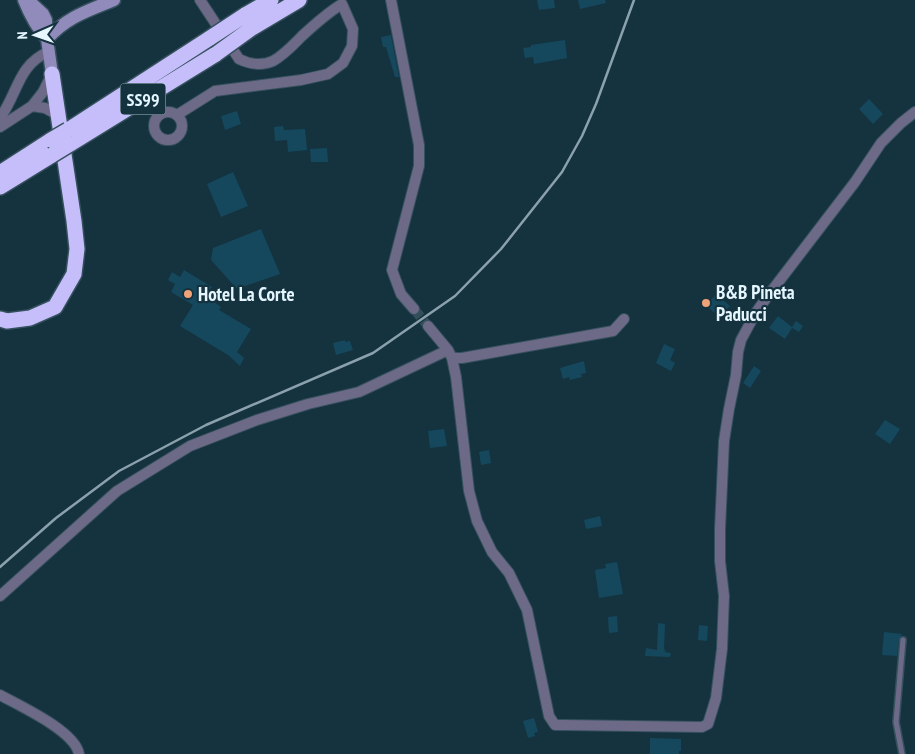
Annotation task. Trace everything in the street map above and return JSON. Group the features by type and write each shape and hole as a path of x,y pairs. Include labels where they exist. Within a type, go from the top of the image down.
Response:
{"highway":[{"name":"SS99","path":"0,187 52,148 210,38 245,14 271,0"},
{"name":"SS99","path":"69,137 216,54 252,28 299,0"},
{"path":"0,319 7,321 30,318 55,306 74,274 77,249 74,220 52,74"},
{"name":"SS99","path":"0,174 52,148"}],"street":[{"path":"24,0 33,21 47,39"},
{"path":"0,127 32,106 43,92 52,74 48,52 46,20 43,14 28,0"},
{"path":"47,39 58,27 71,18 114,0"},
{"path":"177,115 216,91 301,80 328,74 343,62 352,46 354,29 344,2 327,13 272,62 258,64 246,62 239,59 200,0"},
{"path":"392,0 419,144 419,166 392,270 401,294 414,309"},
{"path":"0,118 29,64 37,57 48,52"},
{"path":"32,106 45,108 58,115"},
{"path":"428,326 450,354 456,377 469,490 477,521 492,552 509,573 527,610 549,716 555,725 702,728 708,724 716,698 722,649 724,596 720,560 720,529 724,441 741,340 767,297 855,182 881,143 915,112"},
{"path":"0,596 116,491 190,446 257,420 308,404 359,392 450,354 462,358 613,331 624,319"},
{"path":"0,695 70,738 79,754"}],"lane":[{"path":"902,754 896,722 903,640"}],"building":[{"path":"537,0 554,0 555,8 539,10"},
{"path":"578,0 605,0 606,3 580,9"},
{"path":"391,35 399,77 395,77 381,37"},
{"path":"565,40 567,58 534,64 533,57 525,58 523,48"},
{"path":"869,99 883,114 873,124 859,109"},
{"path":"237,111 241,124 225,130 221,116"},
{"path":"283,126 284,130 305,129 307,150 288,152 287,140 275,141 274,127"},
{"path":"327,148 328,162 311,162 310,149"},
{"path":"233,172 248,206 221,217 207,184"},
{"path":"261,229 280,274 237,289 211,260 213,248"},
{"path":"184,270 212,287 207,295 215,299 214,302 221,307 219,310 251,329 237,352 244,358 240,366 228,355 180,326 193,305 171,292 175,284 168,280 172,272 180,277"},
{"path":"716,294 730,306 720,317 706,306"},
{"path":"778,316 792,327 796,321 803,326 799,332 792,328 785,339 769,328"},
{"path":"345,340 345,342 350,341 353,350 336,355 333,343"},
{"path":"664,344 675,349 670,360 675,363 671,371 656,363"},
{"path":"584,361 586,373 581,374 582,377 570,380 569,377 563,379 560,368"},
{"path":"754,366 761,371 750,388 743,383"},
{"path":"885,420 900,429 890,444 875,434"},
{"path":"444,429 447,446 430,448 428,431"},
{"path":"489,450 491,463 481,465 479,452"},
{"path":"600,516 602,526 586,529 584,520"},
{"path":"617,562 623,594 599,598 595,570 606,568 605,564"},
{"path":"617,616 618,632 609,633 608,617"},
{"path":"658,623 665,624 664,649 665,652 671,653 670,657 645,656 646,648 657,650"},
{"path":"699,625 708,626 707,641 698,640"},
{"path":"884,632 902,634 899,640 897,656 882,655"},
{"path":"534,718 538,732 534,733 535,736 528,738 523,721"},
{"path":"650,738 681,739 681,751 679,751 679,754 650,754"}],"tunnel":[{"path":"414,309 428,326"}],"railway":[{"path":"0,567 56,518 119,471 206,425 373,353 455,296 501,249 562,172 582,136 596,104 634,0"}],"place":[{"name":"Hotel La Corte","path":"188,294"},
{"name":"B&B Pineta Paducci","path":"706,303"}]}
